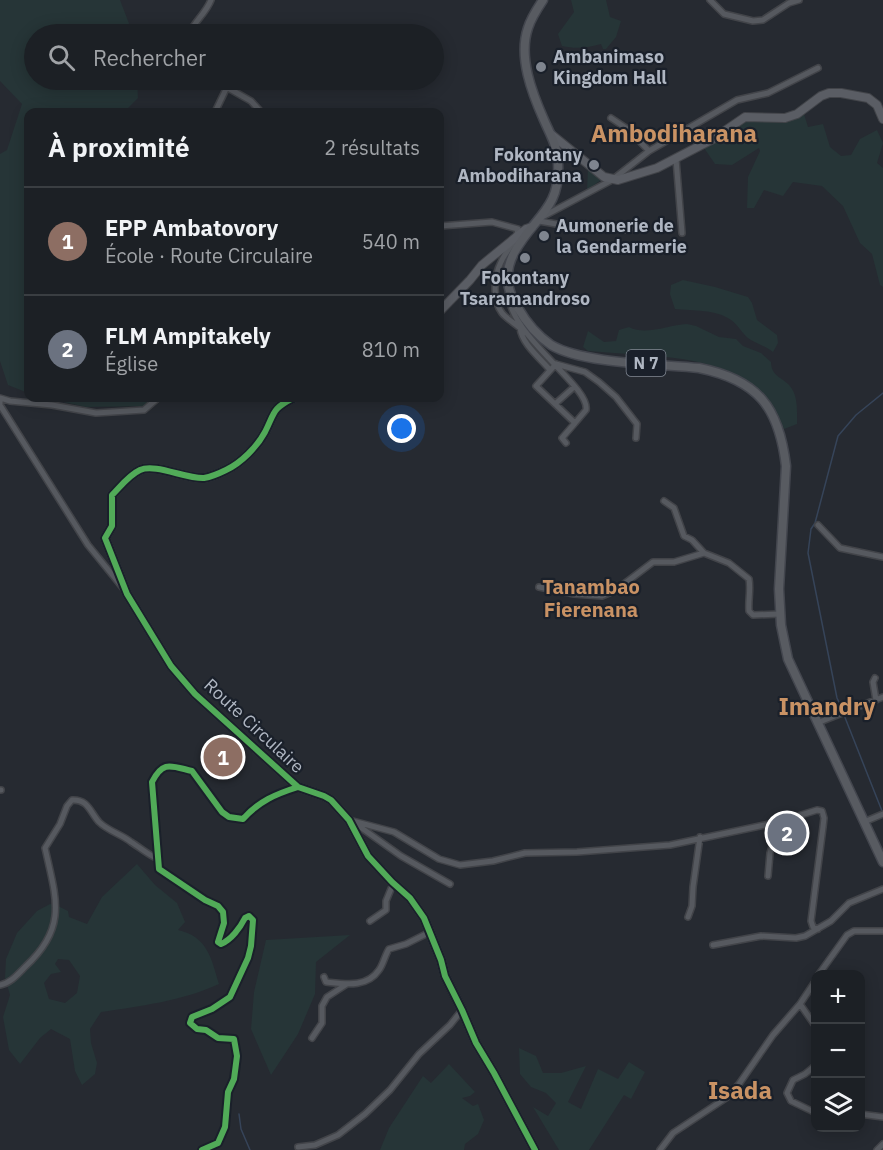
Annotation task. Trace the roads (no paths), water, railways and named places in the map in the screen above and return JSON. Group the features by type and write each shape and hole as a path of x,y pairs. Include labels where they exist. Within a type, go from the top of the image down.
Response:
{"main road":[{"path":"509,290 506,281 520,237 538,221 556,194 558,182 558,155 552,135 534,96 525,59 528,26 542,1"},
{"name":"N 7","path":"509,290 513,301 527,321 537,333 554,346 570,353 605,359 715,371 746,386 760,396 771,410 778,427 786,466 779,589 780,614 788,659 883,862"}],"street":[{"path":"195,24 212,0"},
{"path":"710,0 724,14 753,21 763,20 789,3 799,0"},
{"path":"538,221 612,180 649,151 736,100 768,93 818,68"},
{"path":"217,108 226,90"},
{"path":"232,90 251,101 257,108"},
{"path":"552,135 604,177 612,180 645,173 676,159 745,117 785,118 797,114 821,96 829,93 868,98 877,105 883,119"},
{"path":"611,118 629,130 649,151"},
{"path":"676,159 682,233"},
{"path":"538,221 585,230 613,226 625,230 644,226"},
{"path":"444,226 492,222 518,229 520,237"},
{"path":"444,307 482,264 520,237"},
{"path":"520,237 500,262 496,281 496,297 501,312 520,328 520,333 527,344 550,370"},
{"path":"509,290 508,299 511,310 532,340 556,364 587,405 586,410 562,438 566,443"},
{"path":"556,364 536,386 575,423"},
{"path":"556,364 585,372 616,397 637,424 636,438"},
{"path":"555,404 574,387"},
{"path":"127,594 87,545 0,405 0,400 52,405 96,413 144,410 153,402"},
{"name":"Route Circulaire","path":"285,402 279,405 271,415 265,432 250,452 228,469 204,478 173,474 159,469 141,469 112,495 112,526 105,538 127,594 171,666 189,687 298,787 324,796 349,820 368,856 393,884 410,898 424,918 445,976 476,1043 494,1072 534,1150"},
{"path":"664,501 674,508 684,536 692,540 704,553 729,563 749,579 751,590 748,603 749,611 753,615 780,614"},
{"path":"818,525 840,548 883,557"},
{"path":"539,586 574,594 602,596 616,590 653,562 674,562 704,553"},
{"path":"875,678 873,682 876,700"},
{"path":"817,723 883,697"},
{"path":"202,1150 218,1143 222,1137 228,1092 234,1079 237,1056 234,1039 218,1038 206,1030 196,1029 190,1023 192,1017 212,1009 230,997 248,958 253,920 249,916 245,918 241,926 225,943 219,943 224,924 223,912 218,906 205,900 159,868 152,782 159,769 166,765 192,771 222,812 229,817 243,819 255,805 280,792 298,787"},
{"path":"0,985 8,983 39,954 55,925 55,893 45,848 72,800 80,799 85,802 107,828 131,841 144,852 154,857 158,856"},
{"path":"349,820 394,832 439,860 460,866 525,853 540,854 670,844 779,822 817,810 822,811 824,818 811,921 813,927 818,929"},
{"path":"864,822 881,815"},
{"path":"349,820 401,856 450,884"},
{"path":"768,876 770,853 779,822"},
{"path":"688,918 692,906 700,837"},
{"path":"370,921 386,910 386,901 393,884"},
{"path":"713,945 761,936 796,938 831,921 849,903 883,889"},
{"path":"822,970 847,935 854,931 883,931"},
{"path":"324,977 326,982 346,984 366,982 380,970 388,949 406,944 430,932"},
{"path":"312,1038 322,1023 322,1006 327,997 346,984"},
{"path":"660,1150 673,1133 726,1098 811,988"},
{"path":"800,1004 814,1024"},
{"path":"298,1147 315,1145 338,1135 365,1114 390,1090 419,1054 450,1025 462,1010"},
{"path":"811,1069 792,1080 787,1093 791,1101 811,1111"},
{"path":"865,1115 883,1117"},
{"path":"877,1150 883,1144"}],"waterway":[{"path":"843,710 837,698 808,553 811,529 815,523 838,436 856,415 883,393"},
{"path":"844,715 882,811"},
{"path":"239,1114 241,1129 250,1150"}],"place":[{"name":"Ambanimaso Kingdom Hall","path":"541,67"},
{"name":"Fokontany Ambodiharana","path":"594,165"},
{"name":"Aumonerie de la Gendarmerie","path":"544,236"},
{"name":"Fokontany Tsaramandroso","path":"525,258"},
{"name":"EPP Ambatovory","path":"223,757"},
{"name":"FLM Ampitakely","path":"787,833"}],"district":[{"name":"Ambodiharana","path":"674,134"},
{"name":"Tanambao Fierenana","path":"591,598"},
{"name":"Imandry","path":"827,707"},
{"name":"Isada","path":"740,1091"}]}
